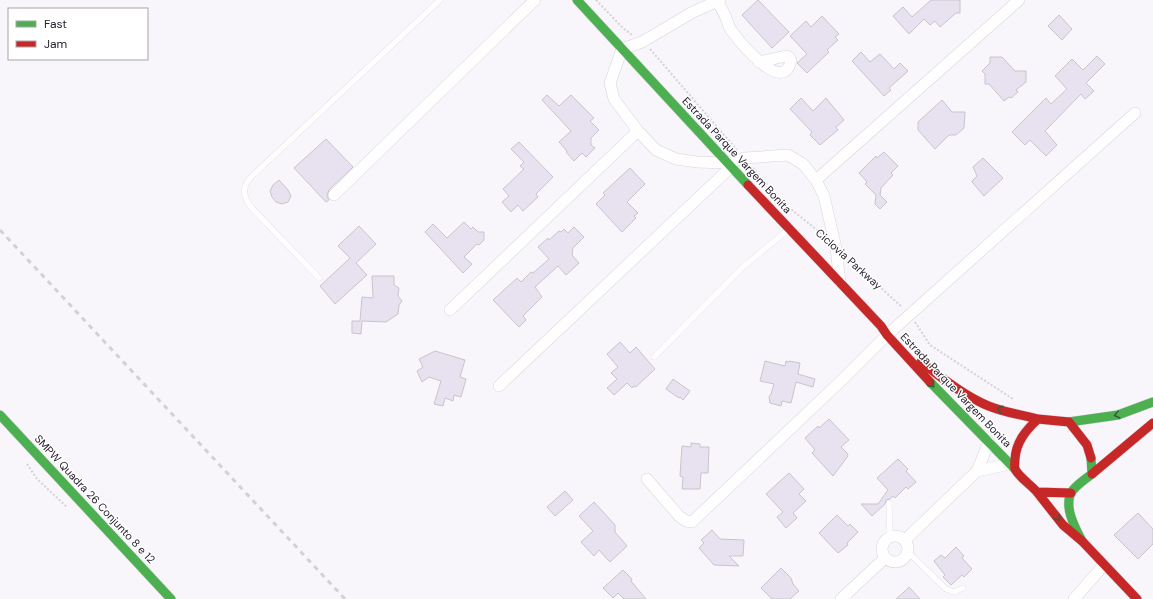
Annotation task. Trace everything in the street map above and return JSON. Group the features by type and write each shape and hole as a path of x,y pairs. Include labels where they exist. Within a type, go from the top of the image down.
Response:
{"main road":[{"name":"Estrada Parque Vargem Bonita","path":"577,0 729,165 887,331 932,384 1013,467"},
{"name":"Estrada Parque Vargem Bonita","path":"887,331 925,366 978,401 998,409 1038,419"},
{"path":"1136,599 1082,541 1064,525 1037,492 1013,467 1016,448 1020,437 1038,419 1069,422 1118,416 1153,402"},
{"name":"SMPW Quadra 26 Conjunto 8 e 12","path":"0,415 171,599"},
{"path":"1069,422 1087,444 1091,452 1092,474"},
{"path":"1037,492 1071,492 1153,423"},
{"path":"1071,492 1069,508 1082,541"}],"street":[{"path":"334,195 535,0"},
{"path":"693,12 698,0"},
{"path":"816,180 1019,0"},
{"path":"729,165 676,159 656,150 638,131 614,99 610,83 622,49 642,42 693,12 718,1 729,28 759,62"},
{"path":"647,479 679,516 686,521 692,522 843,378 887,331 910,315 1135,113"},
{"path":"450,310 638,131"},
{"path":"499,386 729,165 745,158 788,155 803,164 816,180 824,196 836,248 840,282"},
{"path":"905,540 977,471 989,442"},
{"path":"977,471 1013,467"},
{"path":"898,536 905,540 907,543 908,552 904,559 893,562 885,558 882,546 884,542 890,537 898,536"},
{"path":"841,599 885,558"},
{"path":"1074,599 1104,565"}],"lane":[{"path":"319,278 245,200 244,194 246,182 440,0"},
{"path":"654,357 744,266 789,228"},
{"path":"889,502 890,537"},
{"path":"908,552 946,589 954,592 964,588"}],"path":[{"path":"596,0 622,28 642,42 652,52 774,193"},
{"name":"Ciclovia Parkway","path":"780,199 822,234"},
{"name":"Ciclovia Parkway","path":"836,248 910,315 930,345 1013,400"}],"building":[{"path":"758,0 789,32 772,48 742,15"},
{"path":"931,0 960,0 960,13 956,13 940,27 935,21 930,25 924,19 909,34 893,16 903,7 912,17"},
{"path":"1059,15 1072,29 1062,40 1048,26"},
{"path":"822,16 839,34 835,37 838,40 827,50 829,52 807,73 797,63 807,54 790,36 806,21 811,27"},
{"path":"861,52 870,62 880,54 894,69 900,63 908,71 889,88 891,90 884,96 852,61"},
{"path":"1097,56 1105,64 1086,83 1094,91 1085,99 1081,94 1045,131 1057,145 1046,156 1030,140 1025,145 1012,132 1046,98 1051,104 1067,89 1055,76 1072,59 1083,70"},
{"path":"990,57 1002,57 1015,71 1026,71 1026,82 1016,90 1018,92 1011,98 1009,97 1004,101 989,84 985,84 985,74 982,71 990,63"},
{"path":"547,95 559,106 571,95 594,118 590,121 599,130 591,138 591,145 595,148 586,157 582,153 574,161 559,142 571,131 542,100"},
{"path":"801,98 813,111 826,98 844,120 836,127 838,130 820,145 810,135 812,132 790,109"},
{"path":"942,100 952,112 965,112 964,128 956,135 949,135 935,149 918,130 918,122"},
{"path":"326,139 353,167 329,190 327,196 329,200 326,202 294,168"},
{"path":"519,142 553,177 536,194 538,197 523,211 518,205 511,212 502,202 509,196 503,189 524,169 520,166 524,162 511,149"},
{"path":"884,152 898,166 891,173 893,175 881,188 880,195 887,202 880,209 875,204 876,195 865,184 867,182 859,173 876,156 877,158"},
{"path":"983,158 1003,178 984,196 972,182 977,176 973,167"},
{"path":"630,168 645,184 627,202 638,213 634,216 636,218 622,232 596,204 605,195 603,193"},
{"path":"279,180 291,196 288,202 282,204 276,202 270,191 273,185"},
{"path":"464,222 471,229 473,227 478,232 484,232 484,240 479,245 477,244 464,257 472,264 463,273 425,232 433,224 447,238"},
{"path":"359,226 376,244 356,263 367,275 335,304 320,286 350,258 338,246"},
{"path":"574,227 584,237 573,248 572,255 579,263 566,275 558,266 535,287 542,297 523,316 526,320 519,327 493,300 517,278 521,282 531,272 533,273 549,259 538,247 559,231 561,232 564,229 568,233"},
{"path":"372,276 394,276 394,285 399,288 398,296 402,301 399,305 398,314 386,322 362,321 361,334 352,333 352,321 360,321 362,297 373,298"},
{"path":"620,342 630,353 636,347 655,369 636,387 634,386 632,388 627,383 614,395 607,388 617,379 611,373 618,367 607,354"},
{"path":"435,351 465,360 460,377 466,379 461,397 454,395 453,401 445,398 443,406 434,404 441,381 429,377 422,382 417,371 423,367 419,359"},
{"path":"765,361 785,366 786,361 800,363 798,374 815,379 813,387 796,382 791,403 782,401 781,406 770,403 769,397 774,384 760,381"},
{"path":"673,379 690,391 683,400 666,389"},
{"path":"829,419 849,440 841,447 848,456 833,476 812,453 815,450 805,438 818,426 819,428"},
{"path":"691,443 700,444 700,447 709,447 708,473 701,473 700,489 682,489 683,477 680,476 682,446 691,447"},
{"path":"898,459 908,469 906,471 916,482 908,489 906,487 895,498 893,496 886,500 885,504 872,516 861,504 878,504 888,490 877,478"},
{"path":"789,473 804,489 799,494 806,501 793,513 797,518 786,528 777,517 783,512 766,494"},
{"path":"565,491 573,500 555,516 547,507"},
{"path":"594,502 615,525 615,532 627,546 610,562 599,550 594,556 581,542 593,531 579,516"},
{"path":"1138,513 1153,529 1153,544 1138,559 1114,535"},
{"path":"837,515 848,526 850,524 858,532 847,543 848,545 838,553 819,533"},
{"path":"712,530 720,539 744,540 743,556 729,556 739,566 714,565 699,548 704,543 701,540"},
{"path":"956,547 964,556 962,558 972,569 964,577 962,575 951,585 943,577 945,575 934,561 941,555 945,558"},
{"path":"781,568 791,578 793,584 799,591 790,599 772,599 761,588"},
{"path":"623,570 632,579 631,581 646,599 624,599 618,593 613,598 603,588"},
{"path":"909,587 920,599 896,599 904,592"}],"railway":[{"path":"0,230 345,599"}],"traffic: fast":[{"path":"577,0 748,185"},
{"path":"930,382 1015,469"},
{"path":"1069,422 1118,415 1153,402"},
{"path":"0,415 171,599"},
{"path":"1082,541 1071,516 1069,502 1073,490 1092,474 1091,458"}],"traffic: jam":[{"path":"748,185 881,326 887,335 930,382"},
{"path":"921,362 956,388 985,404 1007,412 1038,419"},
{"path":"1071,493 1037,492 1019,475 1015,469 1015,459 1017,447 1022,437 1038,419 1069,422 1087,445 1091,458"},
{"path":"1092,474 1153,423"},
{"path":"1037,492 1063,525 1082,541 1137,599"}]}
